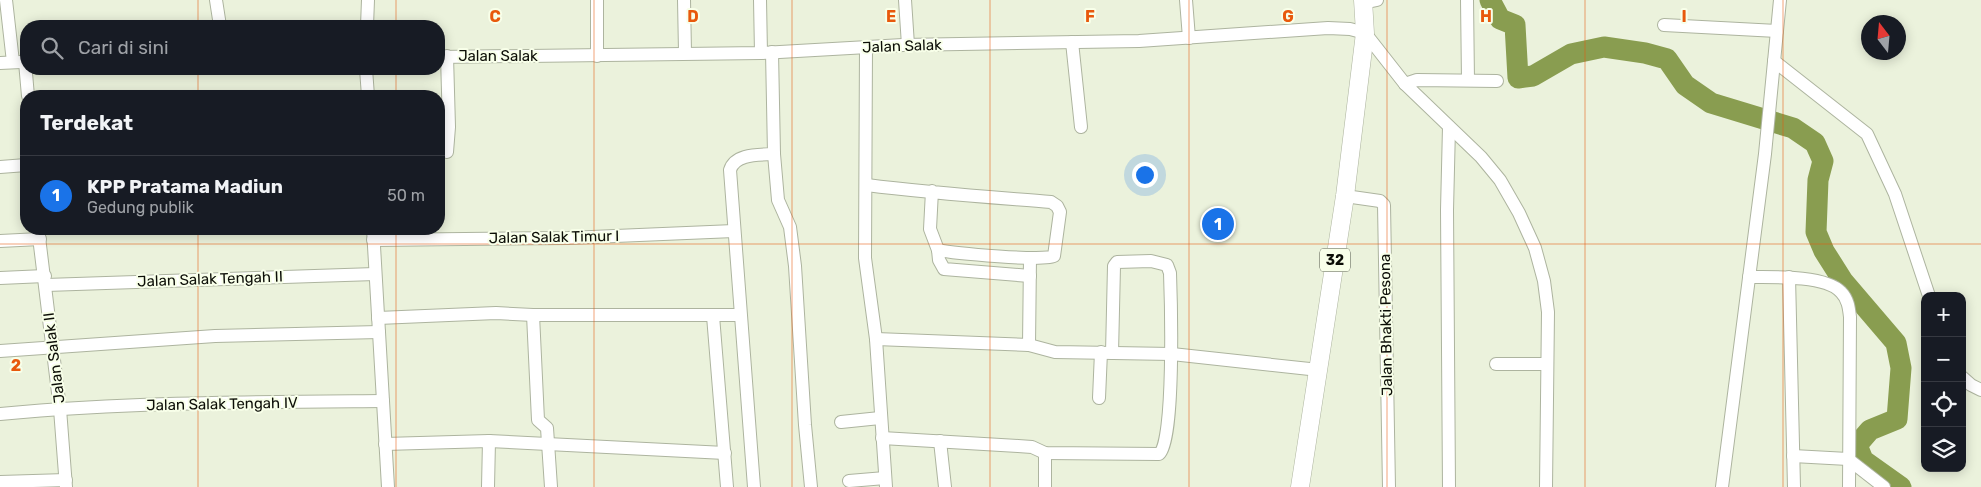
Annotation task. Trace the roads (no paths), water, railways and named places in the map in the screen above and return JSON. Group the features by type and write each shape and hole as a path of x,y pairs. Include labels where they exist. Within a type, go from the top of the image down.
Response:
{"highway":[{"name":"32","path":"1300,487 1345,196 1368,1"}],"street":[{"path":"6,0 16,62"},
{"path":"216,0 219,20"},
{"path":"367,20 368,0"},
{"path":"597,0 597,56"},
{"path":"684,0 685,52"},
{"path":"760,0 767,52 778,204 790,227 795,266 811,487"},
{"path":"905,0 908,45"},
{"path":"1186,0 1189,38"},
{"path":"1467,0 1468,80"},
{"path":"1722,487 1767,136 1780,0"},
{"path":"1664,26 1777,31"},
{"name":"Jalan Salak","path":"445,57 767,52 908,45 1072,42 1189,38 1328,28 1350,29 1365,33"},
{"path":"1365,33 1405,84 1480,157 1500,180 1519,213 1535,248 1544,281 1548,312 1546,487"},
{"path":"1072,42 1081,127"},
{"path":"849,482 885,482 876,339 865,258 867,185 866,47"},
{"path":"1774,61 1867,134 1895,194 1928,292"},
{"path":"21,75 26,90"},
{"path":"366,75 368,90"},
{"path":"445,75 450,127 447,152"},
{"path":"1405,84 1417,80 1497,81"},
{"path":"1449,127 1447,210 1449,487"},
{"path":"754,487 740,315 731,166 740,158 774,154"},
{"path":"0,167 20,165"},
{"path":"867,185 1054,203 1060,212 1054,256 1052,258 1030,258 938,250"},
{"path":"932,191 930,229 938,250 939,260 944,268 1030,276"},
{"name":"Jalan Bhakti Pesona","path":"1345,196 1380,201 1384,205 1389,487"},
{"name":"Jalan Salak Timur I","path":"422,235 568,238 734,231"},
{"path":"0,241 33,235"},
{"name":"Jalan Salak II","path":"39,235 60,409 66,483"},
{"path":"373,235 388,487"},
{"path":"1030,258 1030,345"},
{"path":"882,438 1018,446 1032,448 1045,453 1154,456 1161,453 1168,418 1172,354 1169,267 1167,265 1151,262 1120,261 1114,266 1107,353 1098,398"},
{"name":"Jalan Salak Tengah II","path":"0,278 46,281 375,274"},
{"path":"1749,277 1789,278 1817,282 1837,288 1848,305 1849,487"},
{"path":"1789,278 1794,487"},
{"path":"378,318 496,313 533,315 740,315"},
{"path":"533,315 538,420 547,428 551,487"},
{"path":"713,316 727,487"},
{"path":"0,351 215,336 379,332"},
{"path":"876,339 1030,345 1048,352 1172,354 1319,370"},
{"path":"1496,364 1548,364"},
{"path":"1966,381 1981,390"},
{"name":"Jalan Salak Tengah IV","path":"0,414 60,409 226,402 383,401"},
{"path":"842,422 880,418"},
{"path":"385,444 489,441 725,452"},
{"path":"488,487 489,441"},
{"path":"940,441 945,487"},
{"path":"1044,487 1045,453"},
{"path":"1793,456 1848,459 1884,487"},
{"path":"0,482 66,483"}],"waterway":[{"path":"1490,0 1500,19 1515,25 1518,78 1533,76 1571,54 1604,47 1645,53 1667,59 1685,85 1711,103 1793,128 1815,143 1823,161 1818,180 1816,232 1824,251 1843,281 1896,343 1901,368 1897,419 1870,430 1857,445 1863,460 1901,487"}],"place":[{"name":"KPP Pratama Madiun","path":"1218,224"}]}
